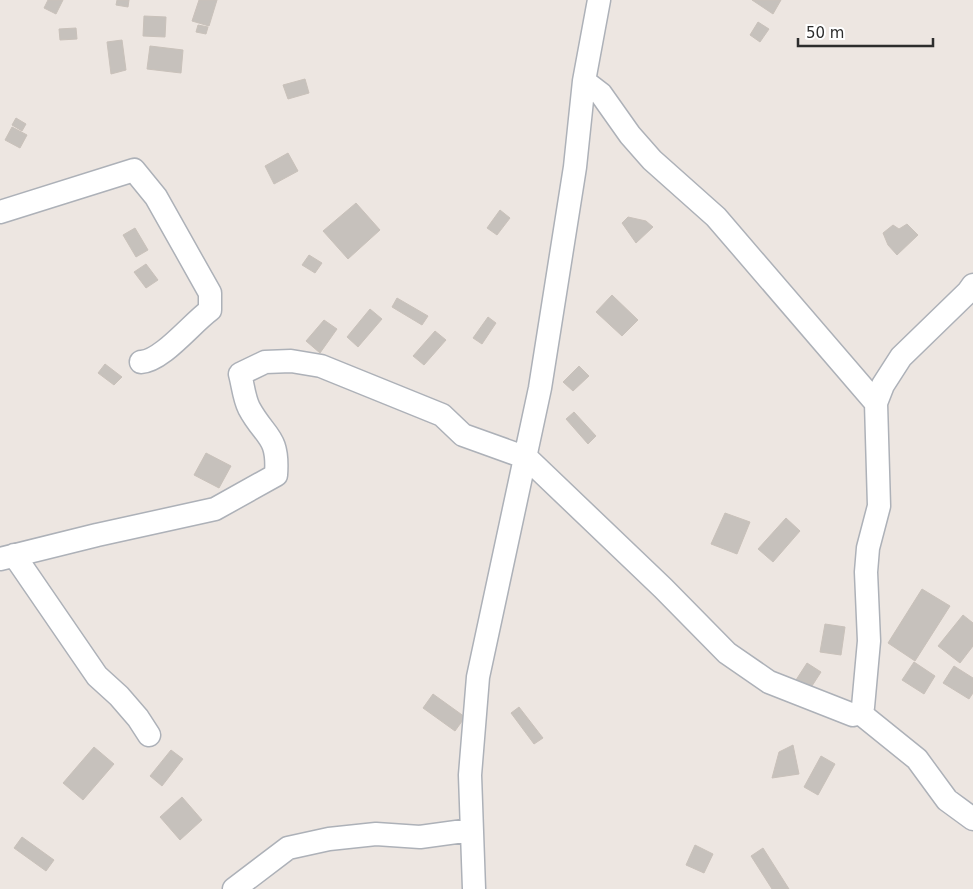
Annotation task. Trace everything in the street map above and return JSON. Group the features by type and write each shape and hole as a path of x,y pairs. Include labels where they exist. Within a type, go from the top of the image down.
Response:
{"street":[{"path":"474,889 470,775 478,678 527,458 540,388 575,167 584,81 599,0"},
{"path":"584,81 601,94 630,135 652,160 716,217 876,403"},
{"path":"0,212 134,170 156,197 210,294 210,310 161,354 150,362 141,362"},
{"path":"149,735 126,704 96,676 7,557 215,509 276,475 278,454 271,439 249,407 240,374 264,362 290,361 321,366 442,415 463,434 527,458 727,653 770,682 853,715 860,713 863,707 869,641 866,572 868,548 879,506 876,403 883,385 901,357 973,285"},
{"path":"860,713 917,759 947,800 973,819"},
{"path":"234,889 288,848 329,839 367,835 420,837 471,830"}],"building":[{"path":"48,0 63,0 56,14 44,8"},
{"path":"117,0 129,0 128,7 116,5"},
{"path":"199,0 217,0 209,26 192,21"},
{"path":"752,0 781,0 773,14"},
{"path":"144,16 166,17 165,37 143,36"},
{"path":"758,22 769,29 760,42 750,35"},
{"path":"198,25 208,27 206,34 196,32"},
{"path":"76,28 77,39 60,40 59,29"},
{"path":"122,40 126,70 111,74 107,42"},
{"path":"150,46 183,50 181,73 147,69"},
{"path":"305,79 309,93 288,99 283,85"},
{"path":"16,118 26,124 22,131 12,125"},
{"path":"12,127 27,135 20,148 5,140"},
{"path":"288,153 298,171 274,184 265,166"},
{"path":"356,203 380,230 348,259 323,231"},
{"path":"500,210 510,218 497,235 487,228"},
{"path":"628,217 646,221 653,227 636,243 622,223"},
{"path":"907,224 918,235 897,255 888,245 883,233 893,225 899,229"},
{"path":"135,228 148,250 136,257 123,235"},
{"path":"309,255 322,263 315,273 302,265"},
{"path":"146,264 158,280 146,288 134,272"},
{"path":"612,295 638,320 622,336 596,312"},
{"path":"397,298 428,316 422,325 392,307"},
{"path":"370,309 382,319 358,347 347,337"},
{"path":"488,317 496,323 482,344 473,338"},
{"path":"324,320 337,329 320,353 306,341"},
{"path":"435,331 446,340 424,365 413,356"},
{"path":"105,364 122,377 114,385 98,373"},
{"path":"579,366 589,376 573,391 563,382"},
{"path":"574,412 596,436 588,444 566,419"},
{"path":"206,453 231,466 219,488 194,475"},
{"path":"725,513 750,522 737,554 711,544"},
{"path":"786,518 800,531 773,562 758,549"},
{"path":"922,589 950,606 915,661 888,643"},
{"path":"963,615 973,623 973,646 960,663 938,646"},
{"path":"825,624 845,627 841,655 820,652"},
{"path":"914,662 935,676 924,694 902,680"},
{"path":"807,663 821,672 810,689 796,680"},
{"path":"954,666 973,678 973,693 969,699 943,683"},
{"path":"433,694 465,717 455,731 423,708"},
{"path":"519,707 543,738 534,744 511,713"},
{"path":"793,745 799,774 772,778 779,752"},
{"path":"94,747 114,764 83,800 63,783"},
{"path":"171,750 183,759 162,786 150,776"},
{"path":"821,756 835,764 818,795 804,787"},
{"path":"182,797 202,820 180,840 160,817"},
{"path":"22,837 54,860 46,871 14,848"},
{"path":"695,845 713,854 704,873 686,865"},
{"path":"763,848 789,889 772,889 751,856"}]}
